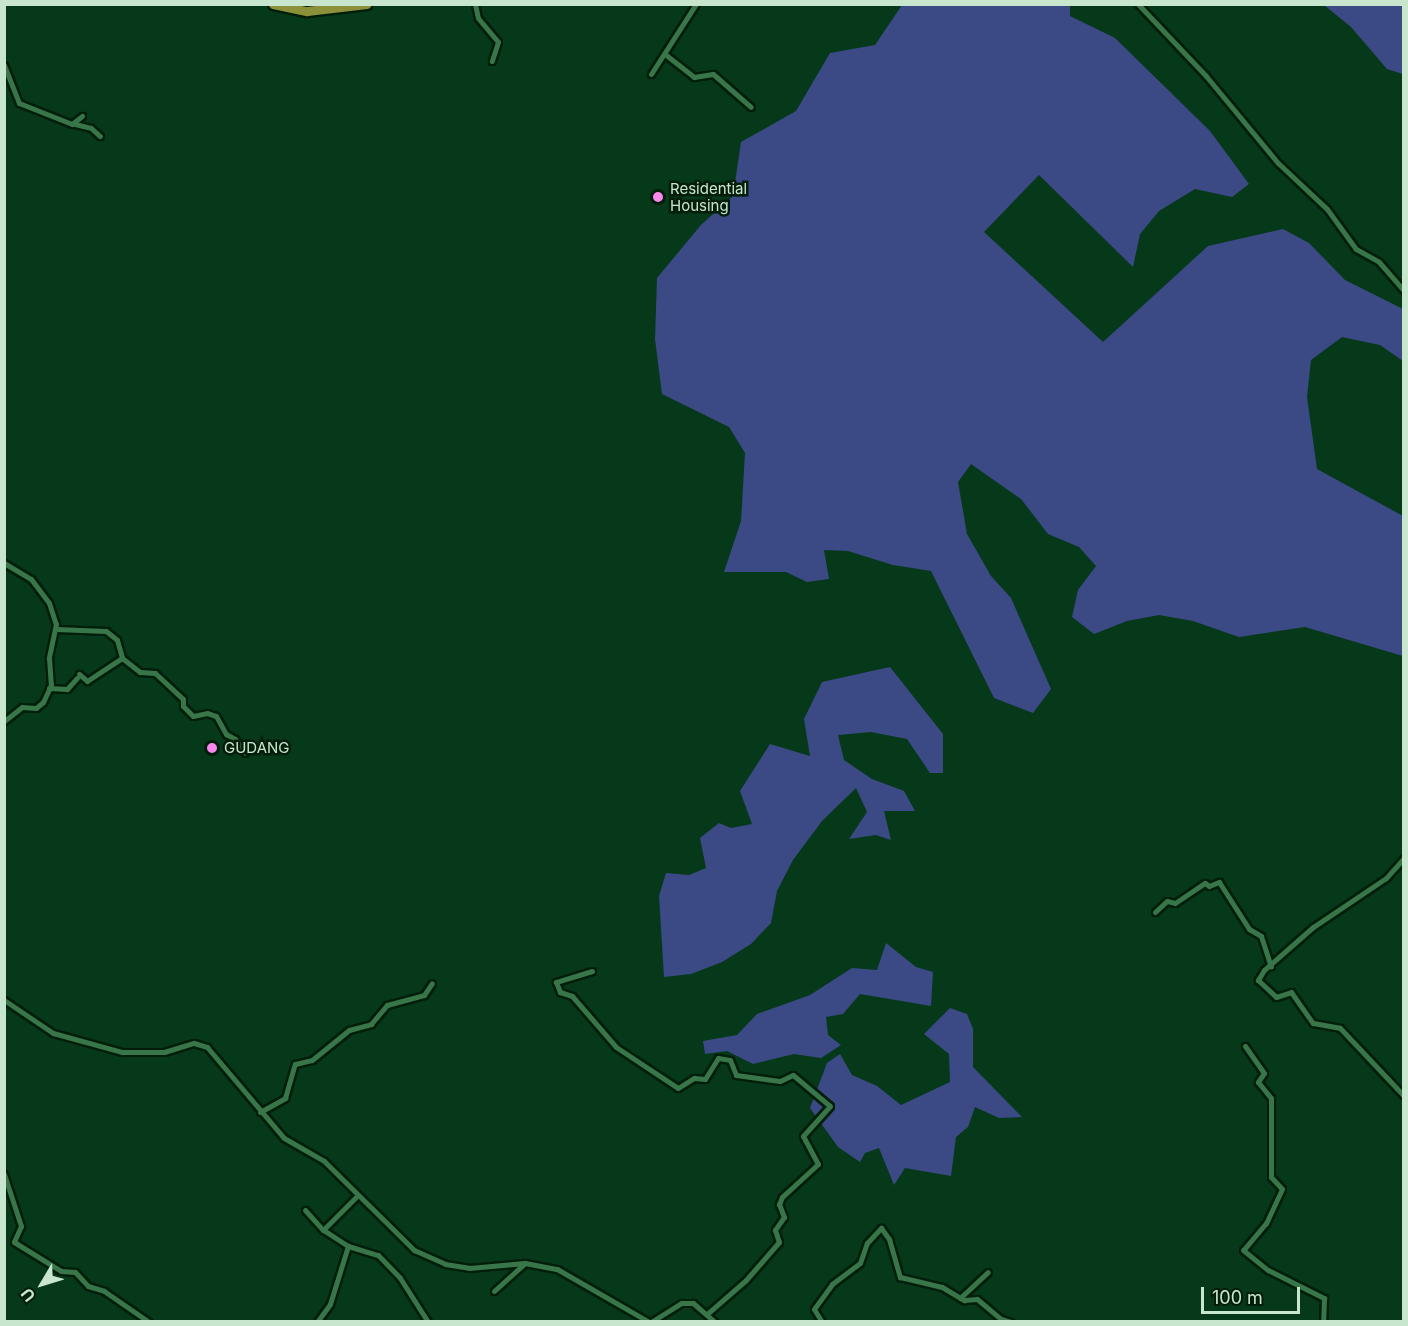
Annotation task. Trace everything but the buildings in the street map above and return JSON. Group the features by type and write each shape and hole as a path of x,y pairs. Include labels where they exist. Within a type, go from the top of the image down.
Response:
{"main road":[{"path":"273,4 307,11 367,4"}],"street":[{"path":"475,4 478,18 498,42 492,61"},
{"path":"651,74 666,55 696,4"},
{"path":"1138,4 1206,76 1278,163 1327,209 1356,249 1379,262 1404,291"},
{"path":"666,55 694,76 713,74 751,107"},
{"path":"4,65 19,103 91,128 100,136"},
{"path":"75,124 82,116"},
{"path":"4,563 31,579 44,595 56,629 49,658 49,688 36,708 22,707 4,721"},
{"path":"56,629 106,631 117,640 122,658 140,672 155,673 183,699 183,706 194,717 207,713 217,717 227,735 235,739 245,753"},
{"path":"49,688 67,689 78,676 87,681 122,658"},
{"path":"1404,858 1386,878 1313,927 1258,980 1270,995 1276,997 1291,992 1313,1023 1340,1028 1404,1096"},
{"path":"1155,912 1167,901 1175,903 1205,883 1209,886 1219,882 1249,929 1261,936 1270,966"},
{"path":"592,971 556,982 560,992 572,996 616,1047 678,1088 694,1078 705,1079 718,1058 730,1060 736,1075 780,1081 793,1075 831,1106 803,1136 815,1152 818,1165 782,1197 779,1204 784,1217 775,1230 779,1242 746,1280 708,1313"},
{"path":"260,1112 285,1098 295,1064 312,1060 349,1030 371,1024 387,1005 424,995 432,983"},
{"path":"4,1000 53,1034 122,1052 164,1052 194,1043 207,1047 260,1112 290,1143 324,1161 414,1250 428,1257 469,1268 525,1263 557,1269 581,1280 650,1322 682,1303 693,1303 708,1313 714,1322"},
{"path":"1245,1046 1264,1072 1258,1082 1271,1098 1271,1177 1282,1190 1266,1223 1243,1250 1268,1270 1324,1298 1323,1322"},
{"path":"4,1174 21,1226 14,1242 61,1271 75,1272 88,1286 107,1293 149,1322"},
{"path":"323,1230 358,1195"},
{"path":"305,1210 323,1230 348,1246 378,1255 400,1278 428,1322"},
{"path":"822,1322 814,1309 832,1284 860,1263 867,1243 880,1228 889,1239 893,1263 900,1277 942,1287 960,1298 977,1299 1001,1319 1011,1322"},
{"path":"317,1322 330,1304 348,1246"},
{"path":"494,1292 525,1263"},
{"path":"960,1298 988,1272"}],"shaded area":[{"path":"902,5 1070,5 1070,16 1115,38 1210,131 1249,184 1232,197 1195,189 1159,211 1140,234 1133,267 1039,175 984,232 1103,342 1208,246 1283,229 1309,243 1345,280 1403,309 1403,361 1380,345 1342,337 1311,360 1307,397 1317,469 1403,516 1403,656 1305,627 1239,637 1193,621 1159,615 1127,621 1094,634 1072,617 1078,590 1096,566 1079,547 1048,534 1021,499 971,464 958,482 967,534 991,576 1011,598 1051,689 1033,713 994,698 931,571 893,565 848,551 824,550 829,579 807,582 786,572 724,572 741,521 745,453 729,427 662,394 655,339 657,278 701,225 733,196 741,142 796,111 830,53 875,45"},
{"path":"1324,5 1403,5 1403,74 1387,69 1351,27"},
{"path":"890,667 943,734 943,773 930,773 907,739 871,732 838,735 844,760 872,779 904,791 915,811 884,811 891,840 876,835 849,839 867,812 856,788 822,821 793,860 777,891 771,923 751,944 722,962 691,974 664,977 659,896 666,873 689,875 706,868 700,838 719,823 731,828 752,824 740,791 770,744 810,756 804,719 822,682"},
{"path":"886,943 916,967 933,972 931,1006 860,994 843,1014 826,1017 828,1035 841,1045 821,1058 794,1054 753,1064 727,1051 705,1054 703,1041 737,1035 757,1014 810,995 852,968 877,970"},
{"path":"950,1008 967,1014 973,1029 973,1067 1022,1117 999,1118 975,1107 968,1127 956,1137 951,1176 905,1168 894,1185 879,1148 865,1153 860,1162 838,1147 810,1108 827,1063 840,1054 852,1075 877,1086 901,1105 950,1082 949,1054 924,1034"}],"place":[{"name":"Residential Housing","path":"658,197"},
{"name":"GUDANG","path":"212,748"}]}
